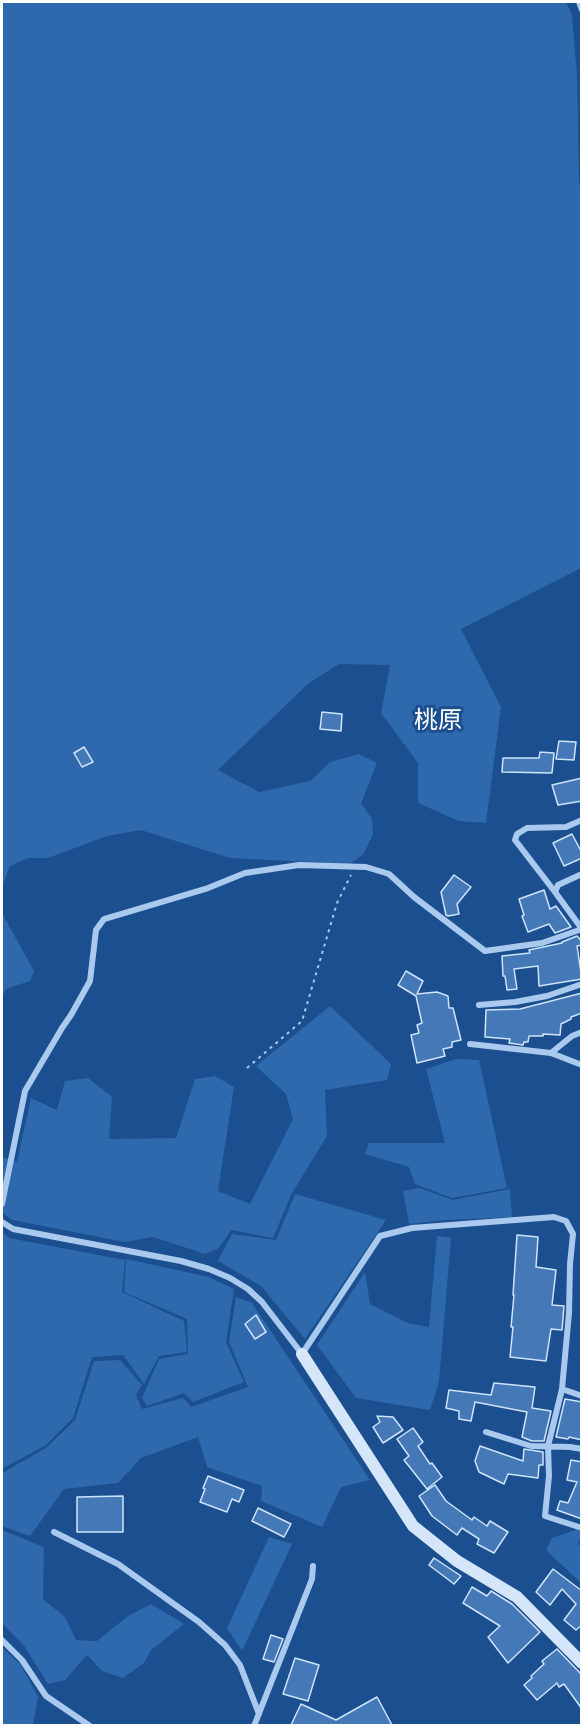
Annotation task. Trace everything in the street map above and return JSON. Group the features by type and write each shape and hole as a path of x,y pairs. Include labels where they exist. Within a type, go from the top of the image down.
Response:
{"street":[{"path":"579,2 582,10"},
{"path":"2,1204 25,1091 90,981 96,930 104,919 208,888 245,873 299,865 366,867 389,874 414,897 485,951 542,943 582,929 515,840 517,834 527,828 566,827 582,820"},
{"path":"555,892 558,885 582,874"},
{"path":"479,1005 547,996 582,984"},
{"path":"551,1053 572,1036 582,1032"},
{"path":"470,1044 551,1053 582,1065"},
{"path":"302,1354 380,1236 412,1228 554,1217 566,1221 573,1234 568,1323 562,1389 548,1446 549,1476 545,1515 582,1528"},
{"path":"2,1222 13,1229 181,1261 209,1269 248,1289 262,1302 302,1354 413,1526 457,1562 517,1597 582,1663"},
{"path":"562,1389 582,1396"},
{"path":"486,1432 531,1446 582,1449"},
{"path":"54,1532 118,1564 199,1622 225,1645 240,1665 259,1714"},
{"path":"254,1725 312,1579 313,1566"},
{"path":"2,1640 22,1660 46,1696 90,1725"}],"path":[{"path":"247,1068 302,1021 337,903 355,867"}],"shaded area":[{"path":"2,2 566,2 572,15 577,76 579,185 582,187 581,568 461,629 501,707 486,823 459,821 418,803 418,763 381,713 390,665 339,664 309,683 218,770 259,792 310,781 330,762 359,754 377,763 361,803 372,819 373,834 363,855 349,864 230,858 141,830 107,836 48,858 28,858 10,866 2,887"},
{"path":"2,913 34,971 30,981 6,989 2,997"},
{"path":"330,1006 391,1064 387,1080 325,1090 327,1136 292,1193 273,1238 231,1230 219,1248 205,1254 153,1237 125,1242 12,1220 2,1212 2,1157 17,1162 31,1098 57,1110 65,1081 88,1078 112,1097 109,1139 176,1138 195,1079 215,1076 234,1087 218,1191 250,1204 293,1119 286,1094 256,1066"},
{"path":"456,1059 479,1060 507,1188 452,1198 415,1184 409,1167 365,1154 369,1143 445,1143 426,1069"},
{"path":"419,1188 453,1200 510,1189 512,1217 409,1224 403,1191"},
{"path":"295,1194 386,1220 305,1339 261,1286 218,1261 232,1234 276,1240"},
{"path":"2,1232 9,1238 125,1260 122,1292 184,1321 187,1352 159,1356 144,1384 123,1355 92,1357 73,1418 46,1445 2,1469"},
{"path":"437,1236 451,1238 439,1382 430,1410 356,1398 317,1345 365,1272 370,1304 408,1323 429,1327"},
{"path":"126,1259 209,1277 234,1289 226,1342 244,1382 193,1402 184,1393 147,1406 142,1398 159,1359 188,1354 187,1319 124,1292"},
{"path":"236,1297 252,1303 370,1480 341,1487 322,1527 261,1501 262,1486 207,1467 198,1437 141,1458 118,1483 64,1489 30,1536 2,1526 2,1473 46,1448 75,1420 94,1361 120,1360 142,1385 136,1395 142,1409 183,1398 191,1407 248,1387 229,1342"},
{"path":"578,1529 581,1533 578,1544 581,1548 581,1583 546,1550 552,1538"},
{"path":"2,1530 44,1547 43,1599 65,1617 76,1640 97,1641 128,1616 151,1604 184,1624 151,1650 144,1663 123,1678 102,1671 87,1655 65,1680 48,1684 25,1647 2,1623"},
{"path":"269,1537 292,1544 242,1651 227,1628"},
{"path":"2,1647 21,1665 38,1697 33,1725 2,1725"}],"building":[{"path":"322,712 342,714 341,731 320,729"},
{"path":"559,741 576,742 574,760 556,759"},
{"path":"84,747 93,762 82,767 74,753"},
{"path":"540,752 554,753 552,773 502,772 503,758 539,758"},
{"path":"582,778 582,801 558,805 552,785"},
{"path":"572,834 582,853 582,858 564,866 553,843"},
{"path":"454,875 471,887 457,904 459,914 448,916 441,892"},
{"path":"544,890 550,909 556,906 571,927 555,933 549,924 528,932 519,899"},
{"path":"577,936 582,942 582,945 577,946 582,979 539,986 538,966 514,969 517,989 507,990 505,976 503,976 502,956 530,953 529,950 562,943"},
{"path":"406,971 423,981 417,994 437,992 448,996 449,1008 453,1008 461,1040 452,1042 452,1047 443,1049 445,1056 417,1063 411,1035 419,1033 417,1025 422,1023 416,996 398,985"},
{"path":"582,993 582,1013 561,1024 560,1035 529,1036 528,1042 524,1042 523,1045 509,1043 510,1039 485,1037 486,1010 520,1009"},
{"path":"517,1235 538,1237 536,1267 556,1270 552,1305 564,1306 562,1330 551,1329 546,1361 510,1357"},
{"path":"256,1315 266,1332 255,1339 245,1324"},
{"path":"494,1383 535,1387 532,1408 551,1411 544,1441 532,1441 522,1437 527,1412 475,1402 471,1421 459,1419 459,1411 446,1408 449,1390 491,1395"},
{"path":"565,1399 582,1402 582,1440 556,1437"},
{"path":"377,1416 393,1417 403,1430 383,1443 373,1427 380,1422"},
{"path":"413,1428 423,1442 418,1446 442,1477 427,1489 404,1460 409,1456 397,1439"},
{"path":"480,1446 523,1461 524,1449 543,1452 543,1465 539,1465 538,1478 508,1474 504,1484 479,1472 475,1461"},
{"path":"571,1460 582,1462 582,1519 557,1510 560,1501 568,1503 577,1482 567,1480"},
{"path":"208,1476 244,1490 239,1502 232,1499 227,1512 200,1502"},
{"path":"435,1485 446,1501 472,1520 474,1517 487,1526 490,1521 508,1532 494,1553 477,1544 479,1539 462,1528 457,1535 432,1516 419,1496"},
{"path":"123,1496 123,1532 77,1532 77,1497"},
{"path":"258,1508 291,1524 284,1537 252,1521"},
{"path":"434,1558 461,1576 454,1584 429,1565"},
{"path":"553,1569 582,1591 582,1625 576,1630 564,1620 576,1604 562,1589 550,1605 536,1592"},
{"path":"472,1587 487,1596 491,1591 512,1604 540,1632 508,1663 488,1637 500,1626 463,1603"},
{"path":"271,1635 283,1639 274,1662 263,1659"},
{"path":"557,1649 582,1675 582,1709 564,1684 559,1687 557,1683 537,1700 524,1685 544,1664 542,1661"},
{"path":"295,1658 319,1665 308,1701 283,1694"},
{"path":"377,1697 392,1725 291,1725 301,1704 336,1720"}],"district":[{"name":"桃原","path":"438,723"}]}
